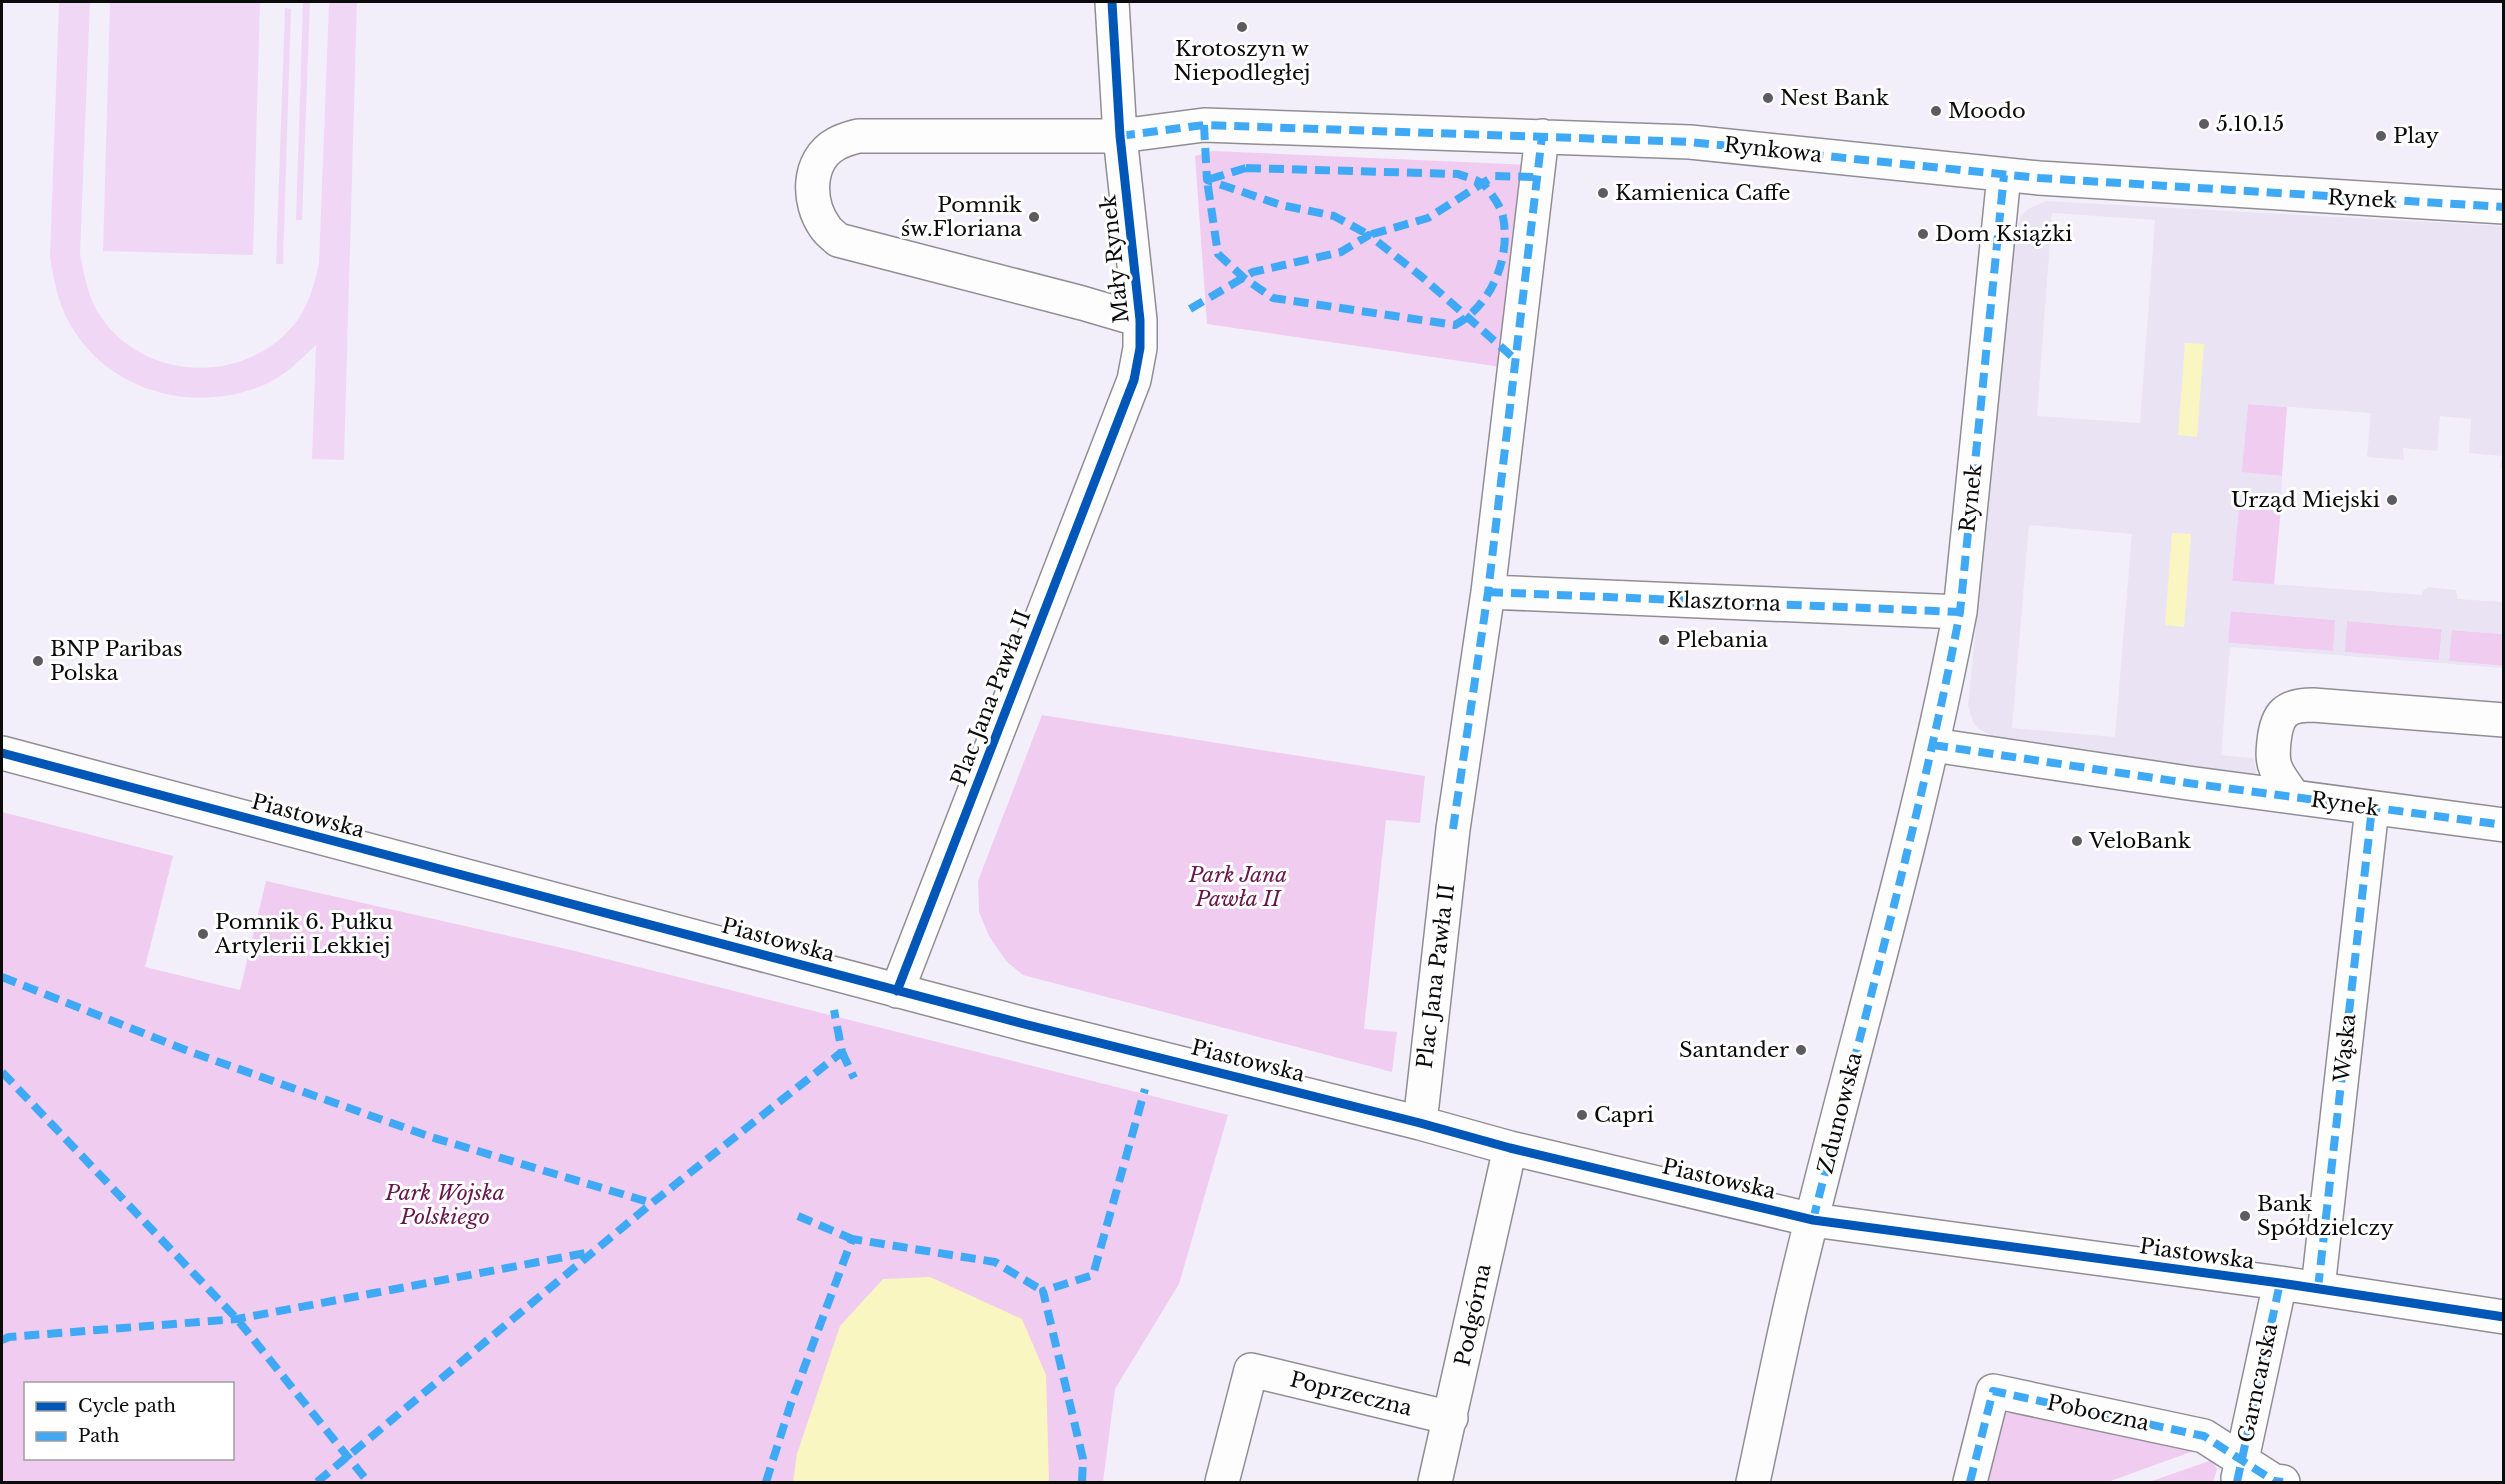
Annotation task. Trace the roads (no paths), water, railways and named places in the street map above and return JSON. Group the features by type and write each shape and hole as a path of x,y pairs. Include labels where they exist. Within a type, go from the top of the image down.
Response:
{"street":[{"name":"Mały Rynek","path":"1112,2 1120,136 1140,320 1140,348 1134,380 1120,419"},
{"name":"Mały Rynek","path":"1140,320 838,240 825,228 811,190 818,164 835,145 858,135 1120,136 1204,125 1542,135"},
{"name":"Rynkowa","path":"1542,135 1690,142 2004,175"},
{"name":"Plac Jana Pawła II","path":"1420,1123 1453,829 1488,592 1542,135"},
{"name":"Rynek","path":"2504,207 2004,175 1960,612 1933,745 2504,825"},
{"name":"Plac Jana Pawła II","path":"897,991 1120,419"},
{"name":"Klasztorna","path":"1488,592 1960,612"},
{"path":"2294,797 2276,770 2273,755 2278,722 2281,715 2292,707 2313,705 2504,720"},
{"name":"Zdunowska","path":"1753,1482 1792,1299 1933,745"},
{"name":"Piastowska","path":"2,753 897,991 1420,1123 1510,1148 1813,1220 2318,1288 2504,1317"},
{"name":"Wąska","path":"2318,1288 2372,807"},
{"name":"Podgórna","path":"1435,1482 1510,1148"},
{"name":"Garncarska","path":"2239,1471 2280,1283"},
{"name":"Poprzeczna","path":"1222,1482 1251,1370 1451,1418"},
{"name":"Poboczna","path":"1970,1482 1993,1391 2204,1436 2239,1471 2283,1482"}],"place":[{"name":"Krotoszyn w Niepodległej","path":"1242,27"},
{"name":"Nest Bank","path":"1768,98"},
{"name":"Moodo","path":"1936,111"},
{"name":"5.10.15","path":"2204,124"},
{"name":"Play","path":"2381,136"},
{"name":"Kamienica Caffe","path":"1603,193"},
{"name":"Pomnik św.Floriana","path":"1034,217"},
{"name":"Dom Książki","path":"1923,234"},
{"name":"Urząd Miejski","path":"2392,500"},
{"name":"Plebania","path":"1664,640"},
{"name":"BNP Paribas Polska","path":"38,661"},
{"name":"VeloBank","path":"2077,841"},
{"name":"Pomnik 6. Pułku Artylerii Lekkiej","path":"203,934"},
{"name":"Santander","path":"1801,1050"},
{"name":"Capri","path":"1582,1115"},
{"name":"Bank Spółdzielczy","path":"2245,1216"}],"park label":[{"name":"Park Jana Pawła II","path":"1238,887"},
{"name":"Park Wojska Polskiego","path":"445,1205"}]}
